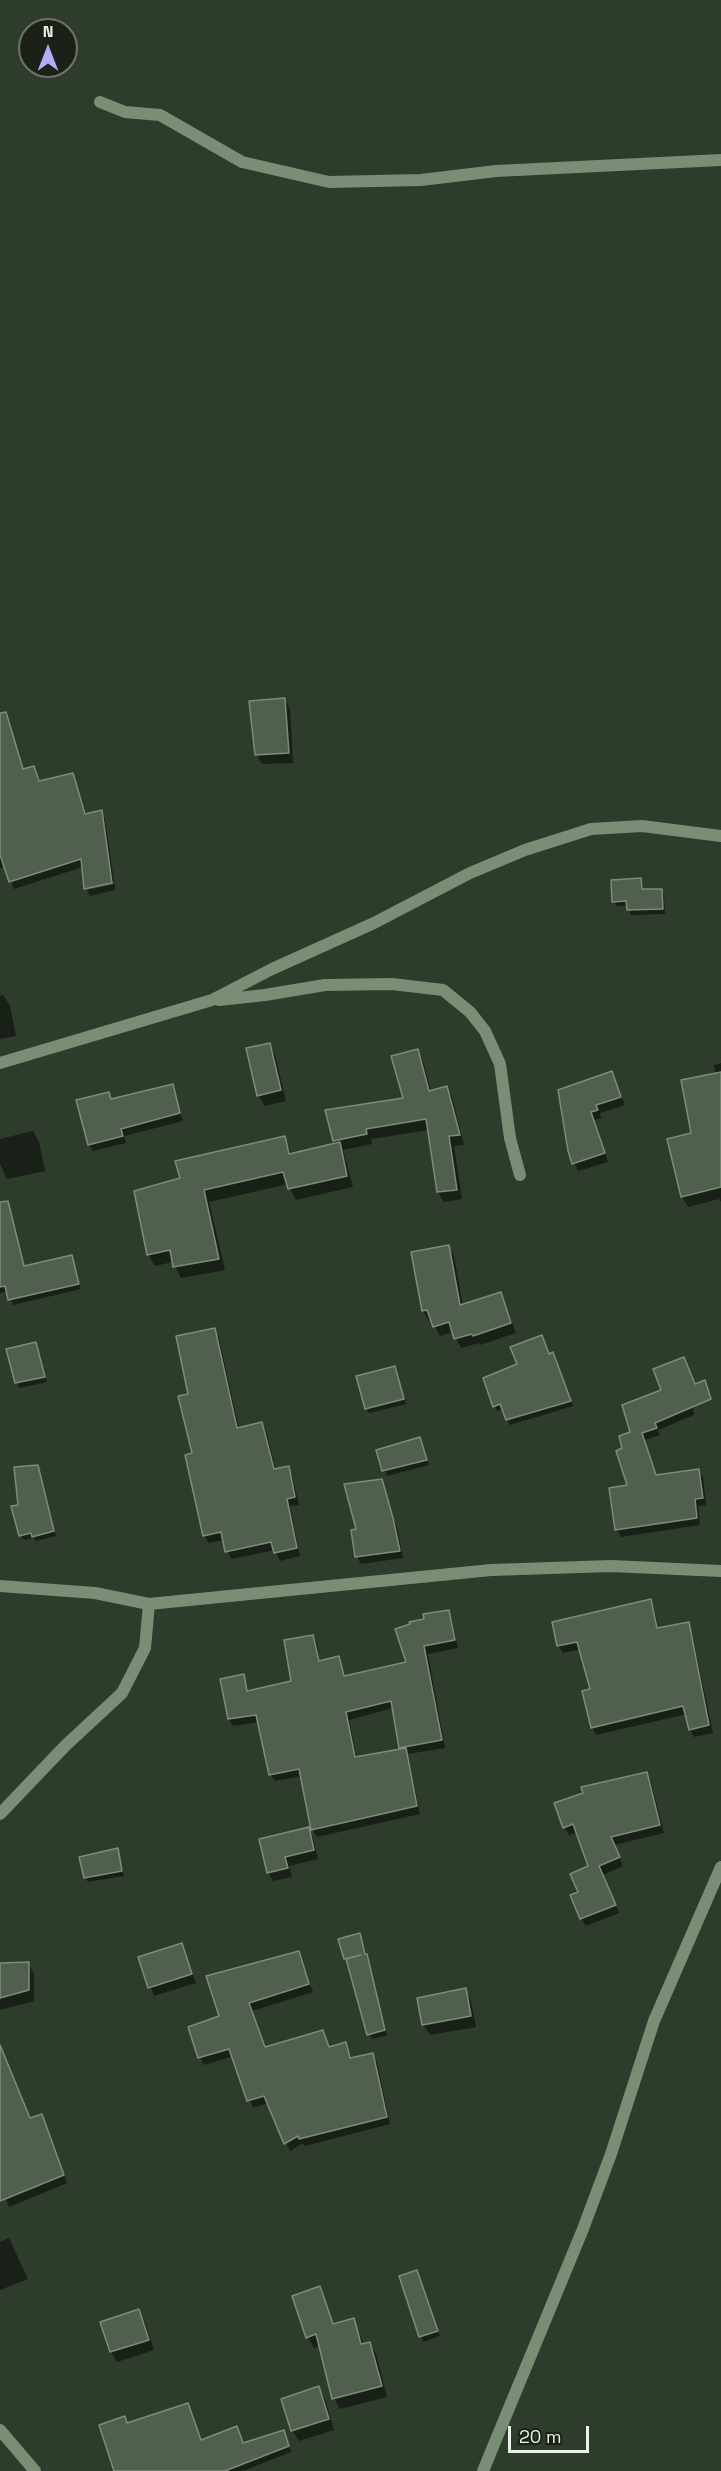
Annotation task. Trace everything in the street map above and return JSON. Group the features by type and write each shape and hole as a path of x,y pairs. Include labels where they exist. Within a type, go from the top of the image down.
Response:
{"street":[{"path":"100,102 125,112 160,115 242,162 329,182 421,180 496,171 721,160"},
{"path":"0,1063 212,1000 272,969 374,923 470,873 525,850 591,829 642,826 721,836"},
{"path":"212,1000 265,995 325,985 392,984 442,990 470,1012 485,1030 500,1064 510,1138 520,1175"},
{"path":"0,1586 95,1593 149,1604 491,1570 611,1566 721,1571"},
{"path":"0,1814 65,1746 122,1693 145,1648 149,1604"},
{"path":"483,2471 583,2229 611,2154 654,2021 721,1867"},
{"path":"0,2430 36,2471"}],"building":[{"path":"285,698 289,753 255,755 249,701"},
{"path":"6,712 23,769 34,766 39,781 73,773 85,814 102,810 112,883 84,889 81,859 9,882 0,855 0,713"},
{"path":"641,878 642,889 662,889 663,909 627,910 626,901 612,902 611,880"},
{"path":"270,1043 281,1090 257,1096 246,1048"},
{"path":"418,1049 429,1091 447,1086 460,1135 449,1136 457,1190 437,1192 426,1119 366,1129 367,1134 333,1141 325,1110 403,1098 391,1056"},
{"path":"612,1071 621,1097 596,1105 598,1110 591,1112 605,1153 572,1164 558,1090"},
{"path":"721,1072 721,1187 681,1197 667,1139 691,1133 681,1080"},
{"path":"173,1084 180,1113 121,1129 123,1136 88,1145 76,1100 109,1092 111,1099"},
{"path":"285,1136 289,1154 340,1142 347,1176 288,1189 283,1172 204,1190 219,1259 173,1267 170,1250 147,1255 134,1191 180,1178 175,1161"},
{"path":"8,1201 24,1266 72,1255 79,1284 8,1300 5,1286 0,1287 0,1202"},
{"path":"449,1245 460,1305 501,1292 511,1323 473,1336 472,1334 454,1339 449,1322 433,1327 427,1310 422,1311 411,1252"},
{"path":"215,1328 237,1428 262,1422 274,1469 289,1466 295,1497 287,1499 297,1548 274,1553 271,1542 225,1552 221,1532 203,1536 185,1455 192,1453 178,1396 188,1394 176,1336"},
{"path":"542,1335 549,1354 553,1352 571,1401 506,1420 500,1404 493,1407 483,1378 517,1364 510,1347"},
{"path":"36,1342 45,1377 15,1383 6,1349"},
{"path":"684,1357 695,1384 705,1380 711,1399 655,1423 657,1428 642,1433 656,1475 699,1469 703,1498 695,1499 697,1518 615,1530 609,1488 627,1485 616,1451 622,1448 619,1436 630,1432 622,1405 661,1390 653,1369"},
{"path":"395,1366 404,1399 365,1409 356,1376"},
{"path":"420,1437 427,1460 382,1471 376,1450"},
{"path":"38,1465 54,1531 32,1537 31,1533 19,1536 11,1506 18,1505 14,1467"},
{"path":"382,1479 400,1551 355,1557 351,1530 356,1529 344,1484"},
{"path":"651,1599 657,1628 689,1622 709,1725 689,1730 683,1706 591,1728 582,1691 590,1689 577,1642 557,1646 552,1622"},
{"path":"449,1610 455,1640 424,1646 442,1740 399,1748 391,1701 346,1712 355,1757 406,1748 417,1806 311,1830 299,1769 269,1775 256,1715 228,1719 220,1679 244,1674 247,1691 291,1681 284,1640 313,1635 319,1661 339,1656 344,1676 406,1662 395,1629 410,1624 409,1622 424,1619 423,1614"},
{"path":"647,1772 660,1825 611,1837 620,1857 599,1866 616,1905 580,1919 570,1895 578,1892 570,1874 588,1866 573,1824 563,1828 554,1803 583,1793 581,1787"},
{"path":"309,1827 314,1850 285,1857 288,1868 267,1873 259,1839"},
{"path":"118,1848 122,1871 84,1878 79,1857"},
{"path":"360,1933 385,2030 367,2035 346,1959 361,1955 344,1959 338,1939"},
{"path":"182,1943 192,1974 148,1988 138,1957"},
{"path":"299,1951 309,1984 249,2003 265,2047 323,2030 329,2047 346,2042 350,2058 373,2053 387,2117 299,2139 298,2136 284,2144 264,2096 247,2101 229,2049 198,2058 188,2027 219,2016 206,1976"},
{"path":"29,1962 29,1990 0,1998 0,1963"},
{"path":"466,1988 471,2016 422,2025 417,1998"},
{"path":"0,2045 30,2118 42,2114 64,2175 0,2201"},
{"path":"417,2270 438,2331 419,2337 399,2276"},
{"path":"320,2286 333,2324 354,2318 361,2344 370,2342 382,2386 332,2399 316,2334 306,2338 292,2296"},
{"path":"139,2309 149,2340 110,2352 100,2322"},
{"path":"319,2386 329,2419 291,2431 281,2399"},
{"path":"188,2403 201,2440 237,2426 243,2443 284,2430 289,2446 225,2471 114,2471 99,2425 125,2416 127,2423"}]}
